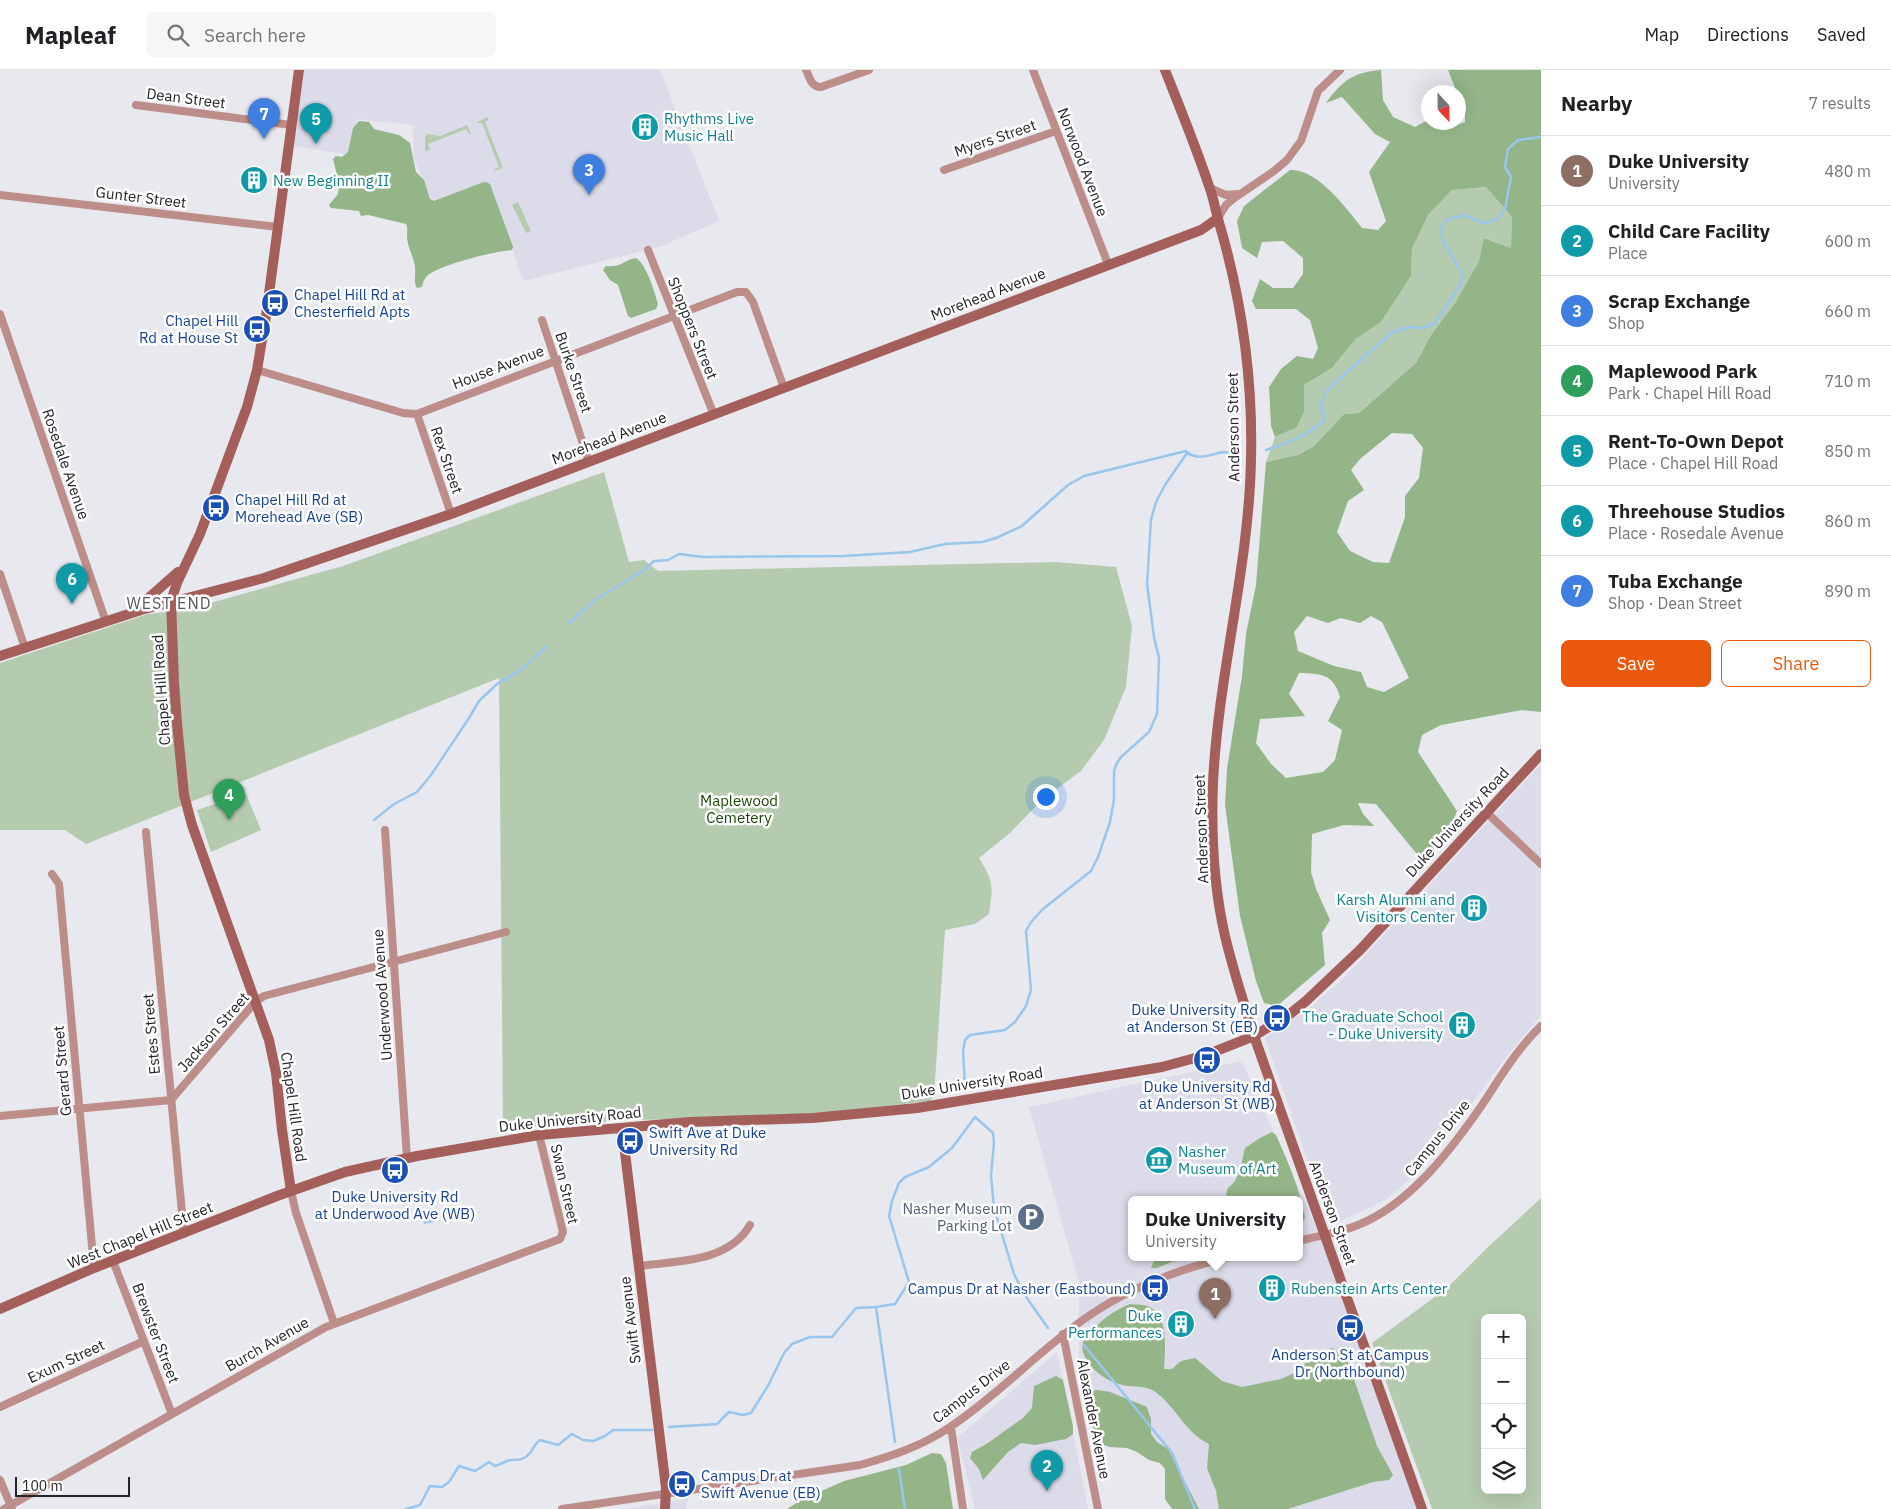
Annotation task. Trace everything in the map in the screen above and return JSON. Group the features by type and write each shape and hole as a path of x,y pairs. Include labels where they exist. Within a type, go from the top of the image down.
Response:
{"street":[{"name":"Chapel Hill Road","path":"291,1191 273,1055 256,1001 192,825 184,795 174,682 171,601 177,583 200,534 243,416 257,370 299,70"},
{"path":"806,70 811,83 816,87 827,86 869,70"},
{"name":"Norwood Avenue","path":"1033,70 1108,264"},
{"name":"Anderson Street","path":"1164,70 1210,188 1227,247 1245,349 1249,384 1251,458 1247,523 1217,734 1213,783 1213,826 1222,922 1254,1036 1422,1509"},
{"path":"1218,218 1226,205 1281,166 1293,153 1301,141 1318,91 1340,70"},
{"name":"Dean Street","path":"136,105 291,125"},
{"name":"Myers Street","path":"944,170 1056,131"},
{"path":"1210,188 1226,194 1240,194"},
{"name":"Gunter Street","path":"0,195 278,227"},
{"name":"Morehead Avenue","path":"0,656 171,601 210,593 264,578 451,514 1201,230 1218,218"},
{"name":"Shoppers Street","path":"648,250 714,415"},
{"name":"House Avenue","path":"257,370 403,414 417,414 737,292 746,292 754,302 784,388"},
{"name":"Rosedale Avenue","path":"1,319 106,622"},
{"name":"Burke Street","path":"542,320 589,462"},
{"name":"Rex Street","path":"417,414 451,514"},
{"path":"141,610 144,602 169,581 187,562"},
{"path":"0,574 25,648"},
{"name":"Duke University Road","path":"291,1191 345,1172 407,1158 539,1135 690,1122 813,1118 916,1108 1162,1067 1206,1055 1254,1036 1290,1014 1337,972 1366,944 1541,754"},
{"path":"1486,812 1541,864"},
{"name":"Underwood Avenue","path":"385,830 407,1158"},
{"name":"Estes Street","path":"146,832 184,1234"},
{"name":"Gerard Street","path":"52,874 58,884 94,1268"},
{"name":"Jackson Street","path":"171,1100 256,1001 264,996 506,932"},
{"name":"Campus Drive","path":"1303,1240 1358,1225 1375,1217 1415,1187 1472,1119 1506,1068 1541,1026"},
{"path":"0,1116 171,1100"},
{"name":"Swift Avenue","path":"622,1128 667,1493 665,1509"},
{"name":"Swan Street","path":"539,1135 563,1232 560,1239"},
{"path":"291,1191 296,1213 334,1323"},
{"name":"West Chapel Hill Street","path":"0,1308 94,1268 291,1191"},
{"path":"638,1266 707,1256 719,1252 743,1236 750,1225"},
{"name":"Burch Avenue","path":"9,1508 326,1326 560,1239"},
{"name":"Brewster Street","path":"113,1261 172,1414"},
{"name":"Campus Drive","path":"562,1509 860,1465 903,1452 951,1427 1000,1389 1063,1334 1108,1303 1175,1272 1214,1261"},
{"name":"Alexander Avenue","path":"1063,1334 1098,1509"},
{"name":"Exum Street","path":"0,1407 144,1340"},
{"path":"951,1427 963,1509"},
{"path":"0,1480 9,1508"}],"shaded area":[{"path":"305,70 660,70 719,221 662,246 523,281 490,183 433,204 414,159 413,125 357,119 350,155 293,146"},
{"path":"1541,764 1541,1015 1507,1056 1422,1169 1384,1201 1330,1226 1265,1038 1307,1010 1344,978"},
{"path":"1242,1061 1302,1196 1128,1196 1128,1261 1303,1261 1303,1198 1325,1247 1419,1509 1185,1509 1150,1440 1100,1443 1079,1356 1079,1283 1029,1107"},
{"path":"1057,1352 1088,1509 975,1509 957,1438"},
{"path":"688,1499 686,1509 625,1509"}],"green space":[{"path":"1381,70 1383,100 1393,117 1415,127 1421,124 1421,130 1466,130 1466,85 1454,85 1448,70 1541,70 1541,712 1522,710 1441,725 1422,735 1418,752 1457,811 1449,831 1427,856 1420,858 1376,804 1358,803 1363,814 1374,826 1344,825 1312,834 1311,872 1316,889 1330,920 1322,933 1325,965 1277,1006 1264,1003 1256,981 1240,916 1225,805 1227,769 1242,676 1246,634 1256,585 1266,462 1298,455 1314,446 1344,414 1359,413 1416,363 1431,335 1455,303 1479,261 1484,238 1511,248 1512,217 1486,187 1452,190 1428,215 1412,249 1411,276 1381,322 1356,339 1332,368 1304,385 1304,412 1297,427 1275,437 1271,426 1269,387 1281,369 1297,356 1313,359 1318,348 1310,320 1296,309 1256,309 1252,301 1260,279 1273,288 1293,288 1303,274 1303,258 1283,241 1262,242 1257,258 1242,248 1237,221 1244,206 1290,170 1300,171 1321,182 1340,201 1362,228 1378,230 1386,221 1369,172 1390,142 1375,134 1342,97 1326,103 1343,83 1363,73","holes":["1392,433 1412,434 1423,448 1419,478 1405,496 1405,517 1389,563 1373,562 1350,551 1337,532 1348,501 1364,490 1351,470 1360,459","1307,616 1328,623 1341,618 1360,623 1371,616 1382,622 1409,678 1384,692 1367,687 1361,672 1334,666 1298,651 1294,632","1299,673 1325,676 1334,683 1340,697 1328,721 1342,730 1335,760 1323,772 1286,778 1271,764 1256,743 1260,719 1305,716 1289,694"]},
{"path":"487,117 489,119 485,122 503,168 494,171 494,169 499,167 482,123 476,123"},
{"path":"359,121 369,122 374,129 399,135 410,143 416,172 424,180 430,199 434,201 481,183 486,182 490,184 513,247 512,250 481,256 443,267 427,276 422,287 417,288 406,224 368,215 361,216 359,211 331,208 329,205 338,194 339,183 333,159 336,156 342,157 348,152 353,128"},
{"path":"467,125 471,133 470,135 466,129 428,144 430,150 425,151 425,138 427,134 440,136"},
{"path":"1486,187 1512,217 1511,248 1485,238 1479,261 1455,303 1431,335 1416,363 1359,413 1344,414 1314,446 1298,455 1266,462 1275,437 1297,427 1304,412 1304,385 1332,368 1356,339 1381,322 1411,276 1412,249 1428,215 1452,190"},
{"path":"518,202 531,231 526,233 512,205"},
{"path":"636,258 647,272 658,304 656,309 631,318 628,316 618,285 610,280 603,270 606,266 616,266"},
{"name":"Maplewood Cemetery","path":"604,472 629,562 644,560 658,571 1056,562 1116,567 1132,626 1126,687 1104,740 1081,771 1042,800 1010,833 979,858 991,884 989,914 975,924 945,930 934,1096 930,1101 813,1114 611,1121 503,1128 499,678 86,844 65,830 0,830 0,663 148,614 185,610 343,566"},
{"path":"246,794 261,830 211,852 197,810"},
{"path":"1272,1132 1276,1135 1300,1196 1227,1196 1228,1188 1238,1175 1245,1148"},
{"path":"1541,1198 1541,1509 1432,1509 1372,1343 1447,1288"},
{"path":"1154,1261 1174,1261 1157,1268 1151,1268"},
{"path":"1130,1304 1150,1307 1160,1319 1164,1335 1164,1369 1172,1369 1181,1361 1195,1358 1222,1381 1242,1387 1281,1379 1296,1372 1309,1360 1332,1348 1347,1359 1377,1446 1393,1475 1389,1480 1373,1482 1288,1509 1219,1509 1216,1491 1207,1468 1209,1444 1194,1434 1157,1393 1147,1388 1122,1385 1109,1380 1092,1368 1085,1357 1082,1345 1090,1333 1111,1314"},
{"path":"1056,1376 1063,1380 1073,1434 1066,1439 1035,1445 1021,1443 1008,1452 983,1480 979,1469 970,1458 972,1452 1023,1418 1032,1408 1034,1386"},
{"path":"1091,1391 1110,1392 1147,1407 1151,1419 1151,1434 1157,1442 1168,1449 1199,1509 1172,1509 1165,1499 1165,1469 1160,1463 1149,1460 1127,1448 1110,1447 1101,1444 1092,1425 1088,1404"},
{"path":"932,1453 941,1454 946,1463 953,1509 787,1509 801,1500 844,1481 906,1465"}],"water":[{"path":"431,1208 434,1222 424,1224 421,1211"}],"waterway":[{"path":"1266,450 1305,434 1319,425 1325,419 1320,404 1329,388 1391,333 1409,327 1423,328 1435,323 1461,284 1463,275 1444,243 1440,229 1447,220 1463,215 1484,223 1496,220 1505,209 1511,177 1505,167 1508,149 1518,140 1541,137"},
{"path":"569,623 595,600 644,570 654,561 668,560 679,554 703,557 843,556 910,552 945,544 982,542 1022,526 1068,485 1084,476 1186,451 1199,457 1223,452 1236,454"},
{"path":"965,1086 963,1051 965,1040 970,1035 1005,1030 1015,1022 1026,1006 1031,990 1026,931 1031,922 1043,909 1091,871 1110,822 1114,799 1114,771 1117,763 1121,757 1149,732 1157,714 1159,658 1154,637 1147,584 1151,520 1156,502 1165,485 1187,453 1190,455"},
{"path":"374,820 394,804 417,792 431,775 479,701 497,684 522,669 547,646"},
{"path":"895,1442 876,1307 895,1304 909,1282 889,1216 892,1201 899,1183 905,1177 929,1167 952,1148 975,1117 993,1133 991,1175 994,1208 1014,1274 1024,1294 1048,1328"},
{"path":"669,1427 717,1424 729,1412 743,1415 751,1413 769,1384 784,1353 792,1344 810,1337 832,1337 856,1308 876,1307"},
{"path":"1084,1345 1172,1453 1195,1509"},
{"path":"406,1509 420,1505 430,1486 442,1487 449,1482 459,1466 475,1471 489,1462 495,1466 500,1465 507,1461 527,1456 540,1440 558,1445 572,1434 583,1440 593,1441 613,1430 652,1430"},
{"path":"899,1469 905,1509"}],"place":[{"name":"Rhythms Live Music Hall","path":"645,127"},
{"name":"Tuba Exchange","path":"264,139"},
{"name":"Rent-To-Own Depot","path":"316,144"},
{"name":"New Beginning II","path":"254,180"},
{"name":"Scrap Exchange","path":"589,195"},
{"name":"Chapel Hill Rd at Chesterfield Apts","path":"275,303"},
{"name":"Chapel Hill Rd at House St","path":"257,329"},
{"name":"Chapel Hill Rd at Morehead Ave (SB)","path":"216,508"},
{"name":"Threehouse Studios","path":"72,604"},
{"name":"Maplewood Park","path":"229,820"},
{"name":"Karsh Alumni and Visitors Center","path":"1474,908"},
{"name":"Duke University Rd at Anderson St (EB)","path":"1277,1018"},
{"name":"The Graduate School - Duke University","path":"1462,1025"},
{"name":"Duke University Rd at Anderson St (WB)","path":"1207,1060"},
{"name":"Swift Ave at Duke University Rd","path":"630,1141"},
{"name":"Nasher Museum of Art","path":"1159,1160"},
{"name":"Duke University Rd at Underwood Ave (WB)","path":"395,1170"},
{"name":"Nasher Museum Parking Lot","path":"1031,1217"},
{"name":"Campus Dr at Nasher (Eastbound)","path":"1155,1288"},
{"name":"Rubenstein Arts Center","path":"1272,1288"},
{"name":"Duke University","path":"1215,1319"},
{"name":"Duke Performances","path":"1181,1324"},
{"name":"Anderson St at Campus Dr (Northbound)","path":"1350,1328"},
{"name":"Campus Dr at Swift Avenue (EB)","path":"682,1484"},
{"name":"Child Care Facility","path":"1047,1491"}],"district":[{"name":"WEST END","path":"169,603"}]}
